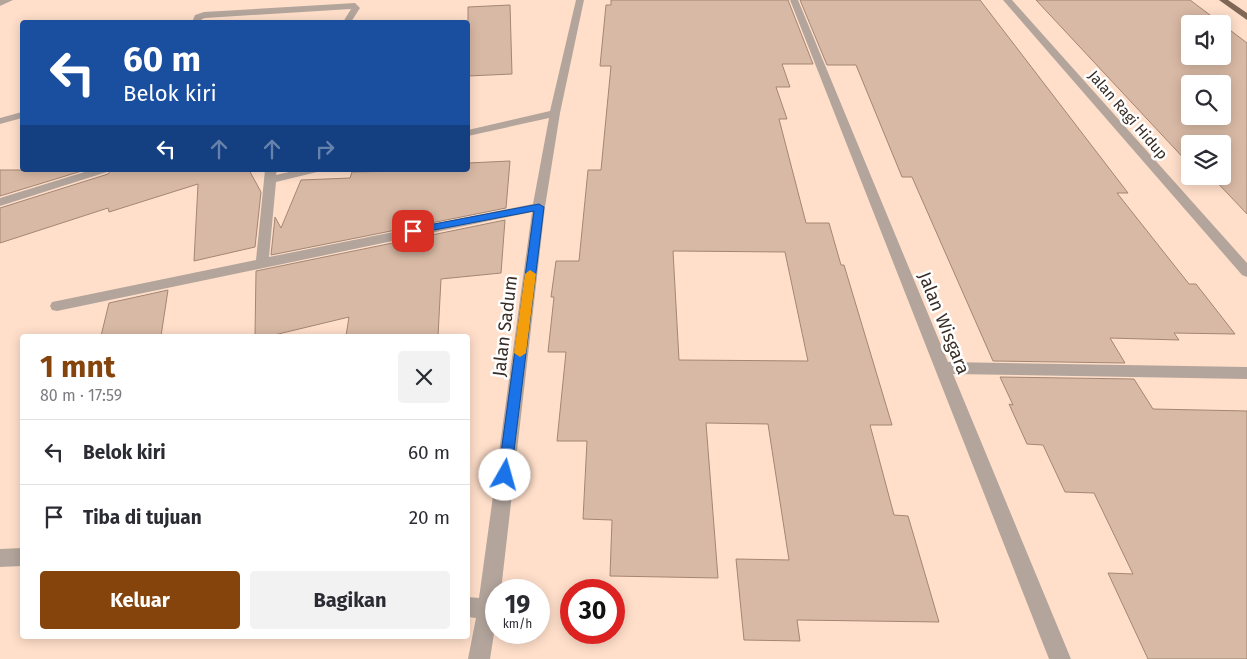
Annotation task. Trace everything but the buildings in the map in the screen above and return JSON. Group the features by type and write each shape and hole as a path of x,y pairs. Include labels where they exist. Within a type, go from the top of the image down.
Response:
{"highway":[{"path":"1223,0 1247,17"}],"street":[{"path":"0,3 9,0"},
{"name":"Jalan Sadum","path":"479,659 478,608 539,207 555,113 580,0"},
{"name":"Jalan Wisgara","path":"794,0 1060,659"},
{"name":"Jalan Ragi Hidup","path":"1007,0 1247,272"},
{"path":"197,20 198,17 204,15 355,6 356,8 348,20"},
{"path":"470,133 555,113"},
{"path":"0,121 20,116"},
{"path":"0,202 97,172"},
{"path":"262,264 271,175 296,172"},
{"path":"57,306 262,264 395,234 539,207"},
{"path":"942,368 1247,373"},
{"path":"0,558 20,557"}],"slow traffic":[{"path":"520,353 530,274"}],"route":[{"path":"413,231 539,207 505,475"}]}
